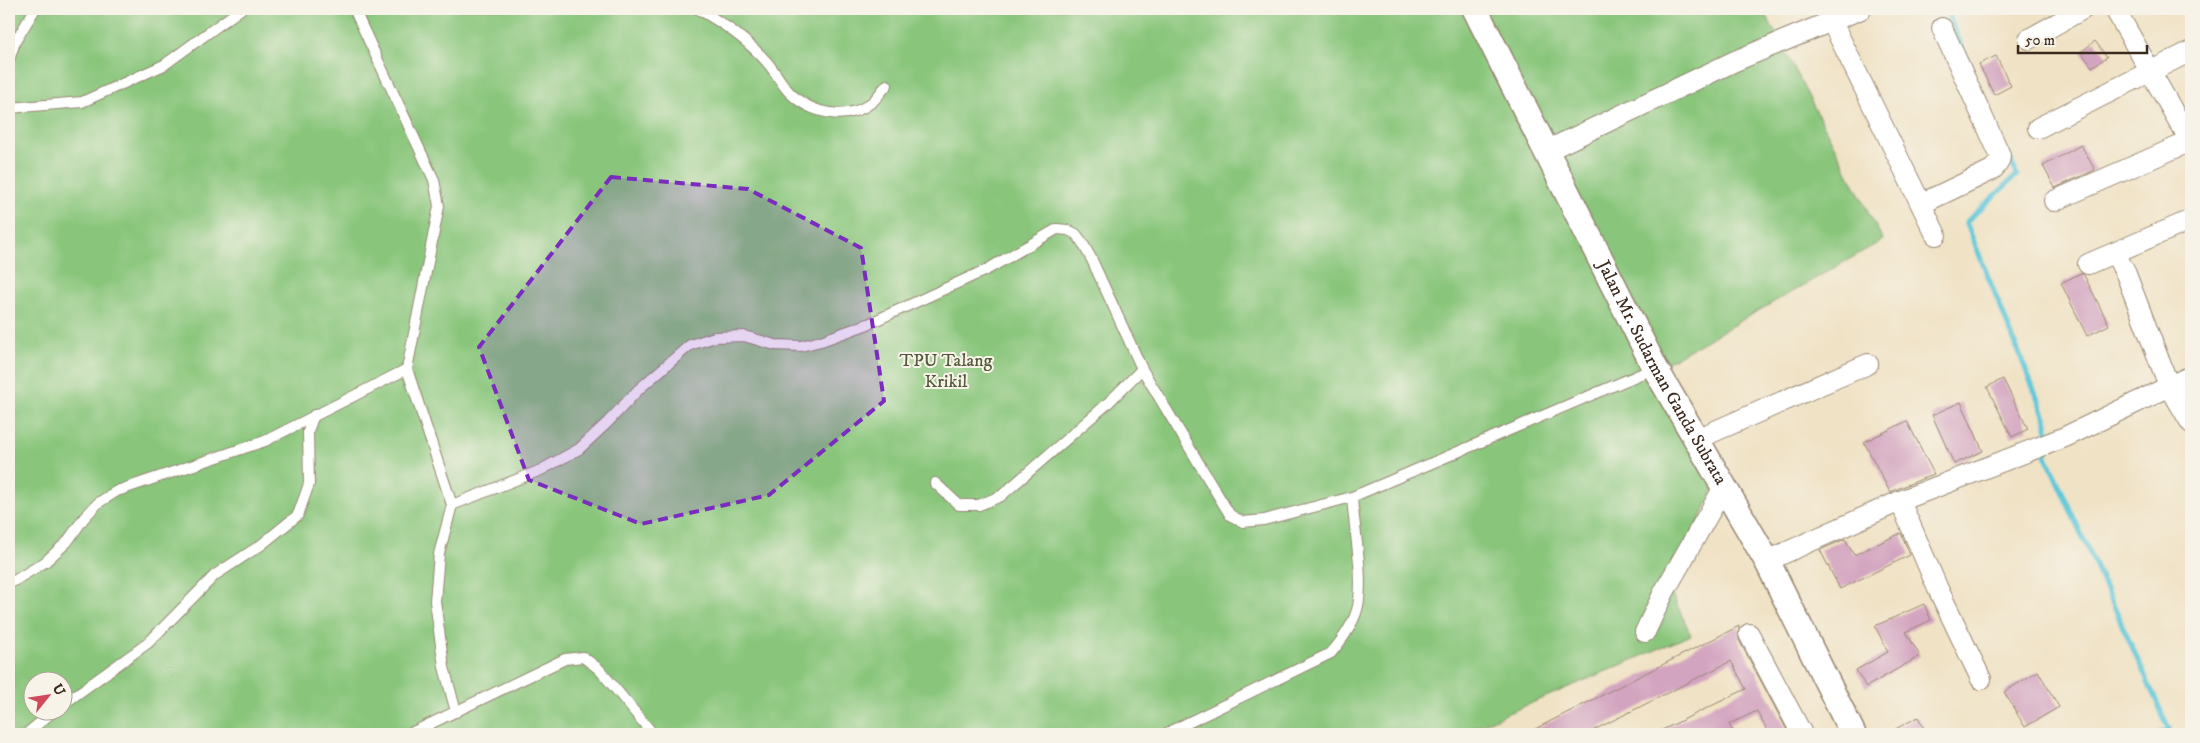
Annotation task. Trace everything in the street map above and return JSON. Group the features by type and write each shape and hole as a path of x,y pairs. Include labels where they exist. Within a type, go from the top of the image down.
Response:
{"street":[{"name":"Jalan Mr. Sudarman Ganda Subrata","path":"1475,9 1655,368 1767,561 1853,734"},
{"path":"1546,150 1735,61 1831,20 1862,9"},
{"path":"2029,39 2083,9"},
{"path":"2054,201 2191,141 2149,72 2114,9"},
{"path":"1831,20 1936,235"},
{"path":"1921,204 1992,170 1998,165 2000,160 2000,155 1942,28"},
{"path":"2038,128 2191,50"},
{"path":"2088,264 2191,220"},
{"path":"2115,253 2126,274 2169,386 2191,423"},
{"path":"1697,439 1868,364"},
{"path":"1767,561 1900,501 2065,437 2191,376"},
{"path":"1645,632 1664,592 1724,487"},
{"path":"1900,501 1938,589 1981,679"},
{"path":"1749,634 1802,734"}],"lane":[{"path":"9,60 15,42 35,9"},
{"path":"9,108 82,102 164,66 240,9"},
{"path":"354,9 431,172 439,206 407,370 452,505 439,554 435,601 444,667 456,712"},
{"path":"698,9 728,25 766,61 790,94 813,109 832,114 856,112 872,103 887,85"},
{"path":"452,505 541,470 579,449 639,389 690,345 715,337 744,336 776,345 801,346 821,341 868,324 988,268 1057,229 1068,230 1076,234 1082,242 1142,369 1230,515 1243,522 1264,520 1352,497 1655,368"},
{"path":"935,483 959,505 979,504 1001,496 1107,404 1142,369"},
{"path":"9,584 45,562 67,542 84,518 98,503 117,491 265,441 314,414 407,370"},
{"path":"72,698 148,643 215,575 261,545 298,515 309,484 308,431 314,414"},
{"path":"1165,734 1330,653 1342,640 1358,607 1359,582 1352,497"},
{"path":"409,734 565,659 583,658 599,669 653,734"},
{"path":"26,734 43,720"}],"highlighted area":[{"path":"611,177 748,189 861,248 884,401 769,495 641,524 529,480 479,347"}],"green space":[{"name":"TPU Talang Krikil","path":"9,9 1763,9 1883,240 1661,366 1714,489 1668,586 1691,635 1459,734 9,734"}],"building":[{"path":"2095,41 2107,57 2092,67 2081,52"},
{"path":"1996,56 2011,86 1994,95 1979,64"},
{"path":"2081,145 2095,170 2055,188 2043,166"},
{"path":"2081,273 2084,275 2109,325 2087,336 2061,283"},
{"path":"2003,379 2028,429 2012,437 1987,387"},
{"path":"1961,402 1983,451 1954,464 1932,415"},
{"path":"1907,421 1934,474 1890,492 1864,442"},
{"path":"1901,533 1910,555 1840,589 1820,550 1845,539 1854,555"},
{"path":"1924,604 1931,620 1906,632 1920,656 1866,687 1856,670 1888,652 1875,626"},
{"path":"1739,626 1739,640 1788,732 1784,734 1769,734 1757,711 1729,724 1734,734 1654,734 1746,689 1731,661 1586,734 1525,734"},
{"path":"2038,671 2059,707 2025,727 2004,692"},
{"path":"1918,717 1927,734 1886,734"}],"waterway":[{"path":"1946,9 1973,73"},
{"path":"2007,152 2017,175 1966,222 2047,422 2047,440"},
{"path":"2046,449 2046,456 2169,729"},
{"path":"2158,734 2169,729 2171,734"}]}
